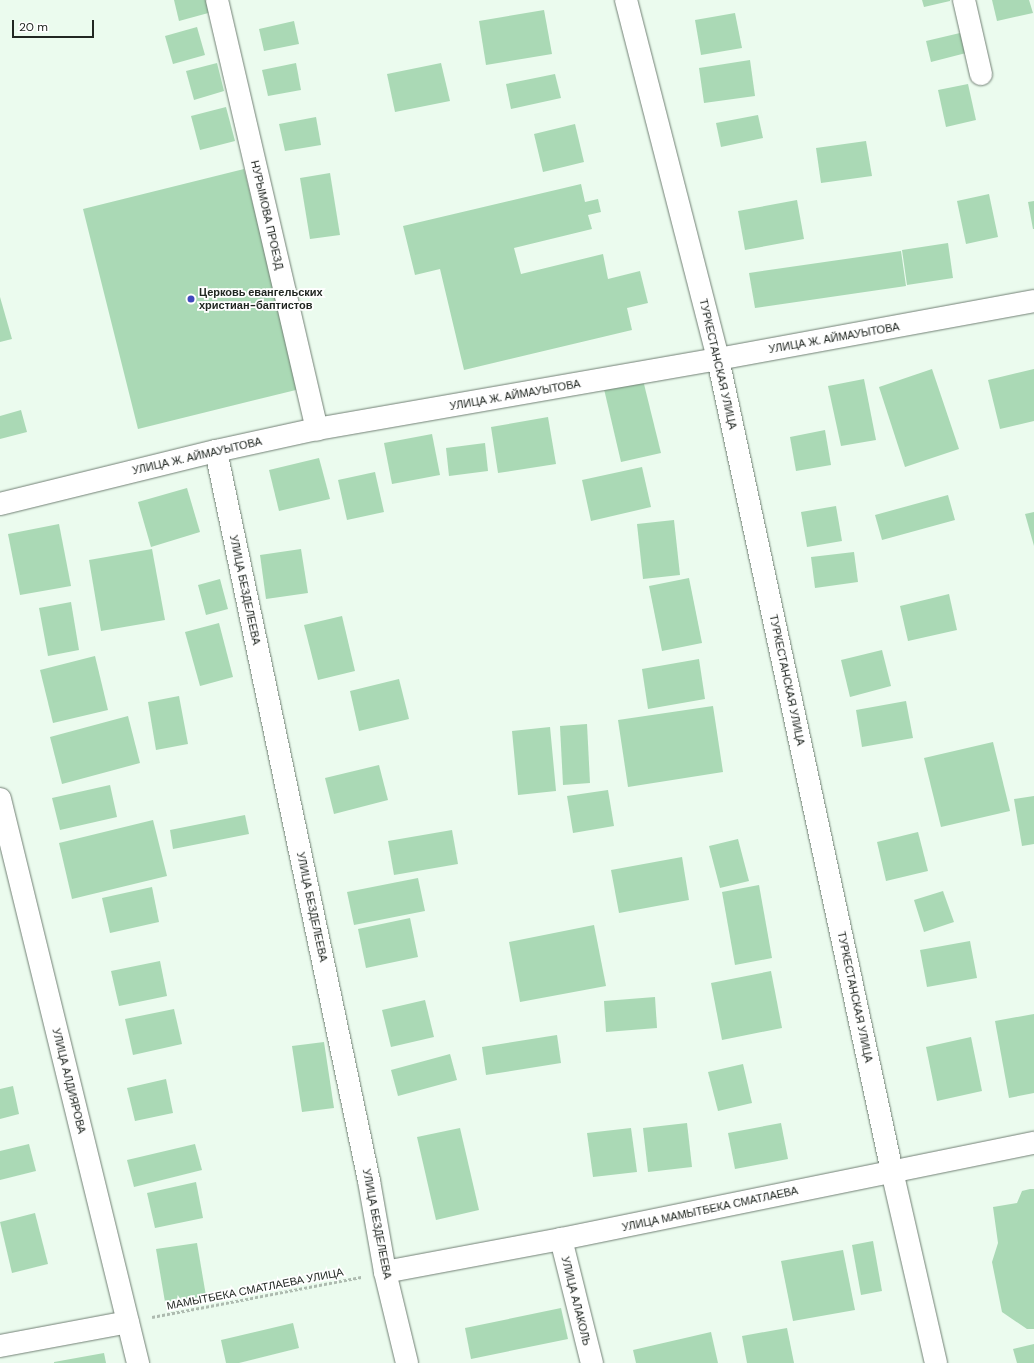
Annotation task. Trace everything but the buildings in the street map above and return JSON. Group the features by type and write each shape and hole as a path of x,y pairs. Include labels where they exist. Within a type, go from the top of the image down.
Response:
{"street":[{"name":"НУРЫМОВА ПРОЕЗД","path":"217,0 317,429"},
{"name":"ТУРКЕСТАНСКАЯ УЛИЦА","path":"626,0 718,359 892,1171 936,1363"},
{"path":"964,0 981,74"},
{"name":"УЛИЦА Ж. АЙМАУЫТОВА","path":"0,504 216,451 317,429 718,359 1034,301"},
{"name":"УЛИЦА БЕЗДЕЛЕЕВА","path":"216,451 369,1181 385,1272 407,1363"},
{"name":"УЛИЦА АЛДИЯРОВА","path":"0,799 138,1363"},
{"name":"УЛИЦА МАМЫТБЕКА СМАТЛАЕВА","path":"385,1272 561,1239 1034,1143"},
{"name":"УЛИЦА АЛАКОЛЬ","path":"561,1239 592,1363"},
{"path":"0,1346 128,1322"}],"path":[{"name":"МАМЫТБЕКА СМАТЛАЕВА УЛИЦА","path":"128,1322 385,1272"}],"place":[{"name":"Церковь евангельских христиан-баптистов","path":"191,299"}]}
